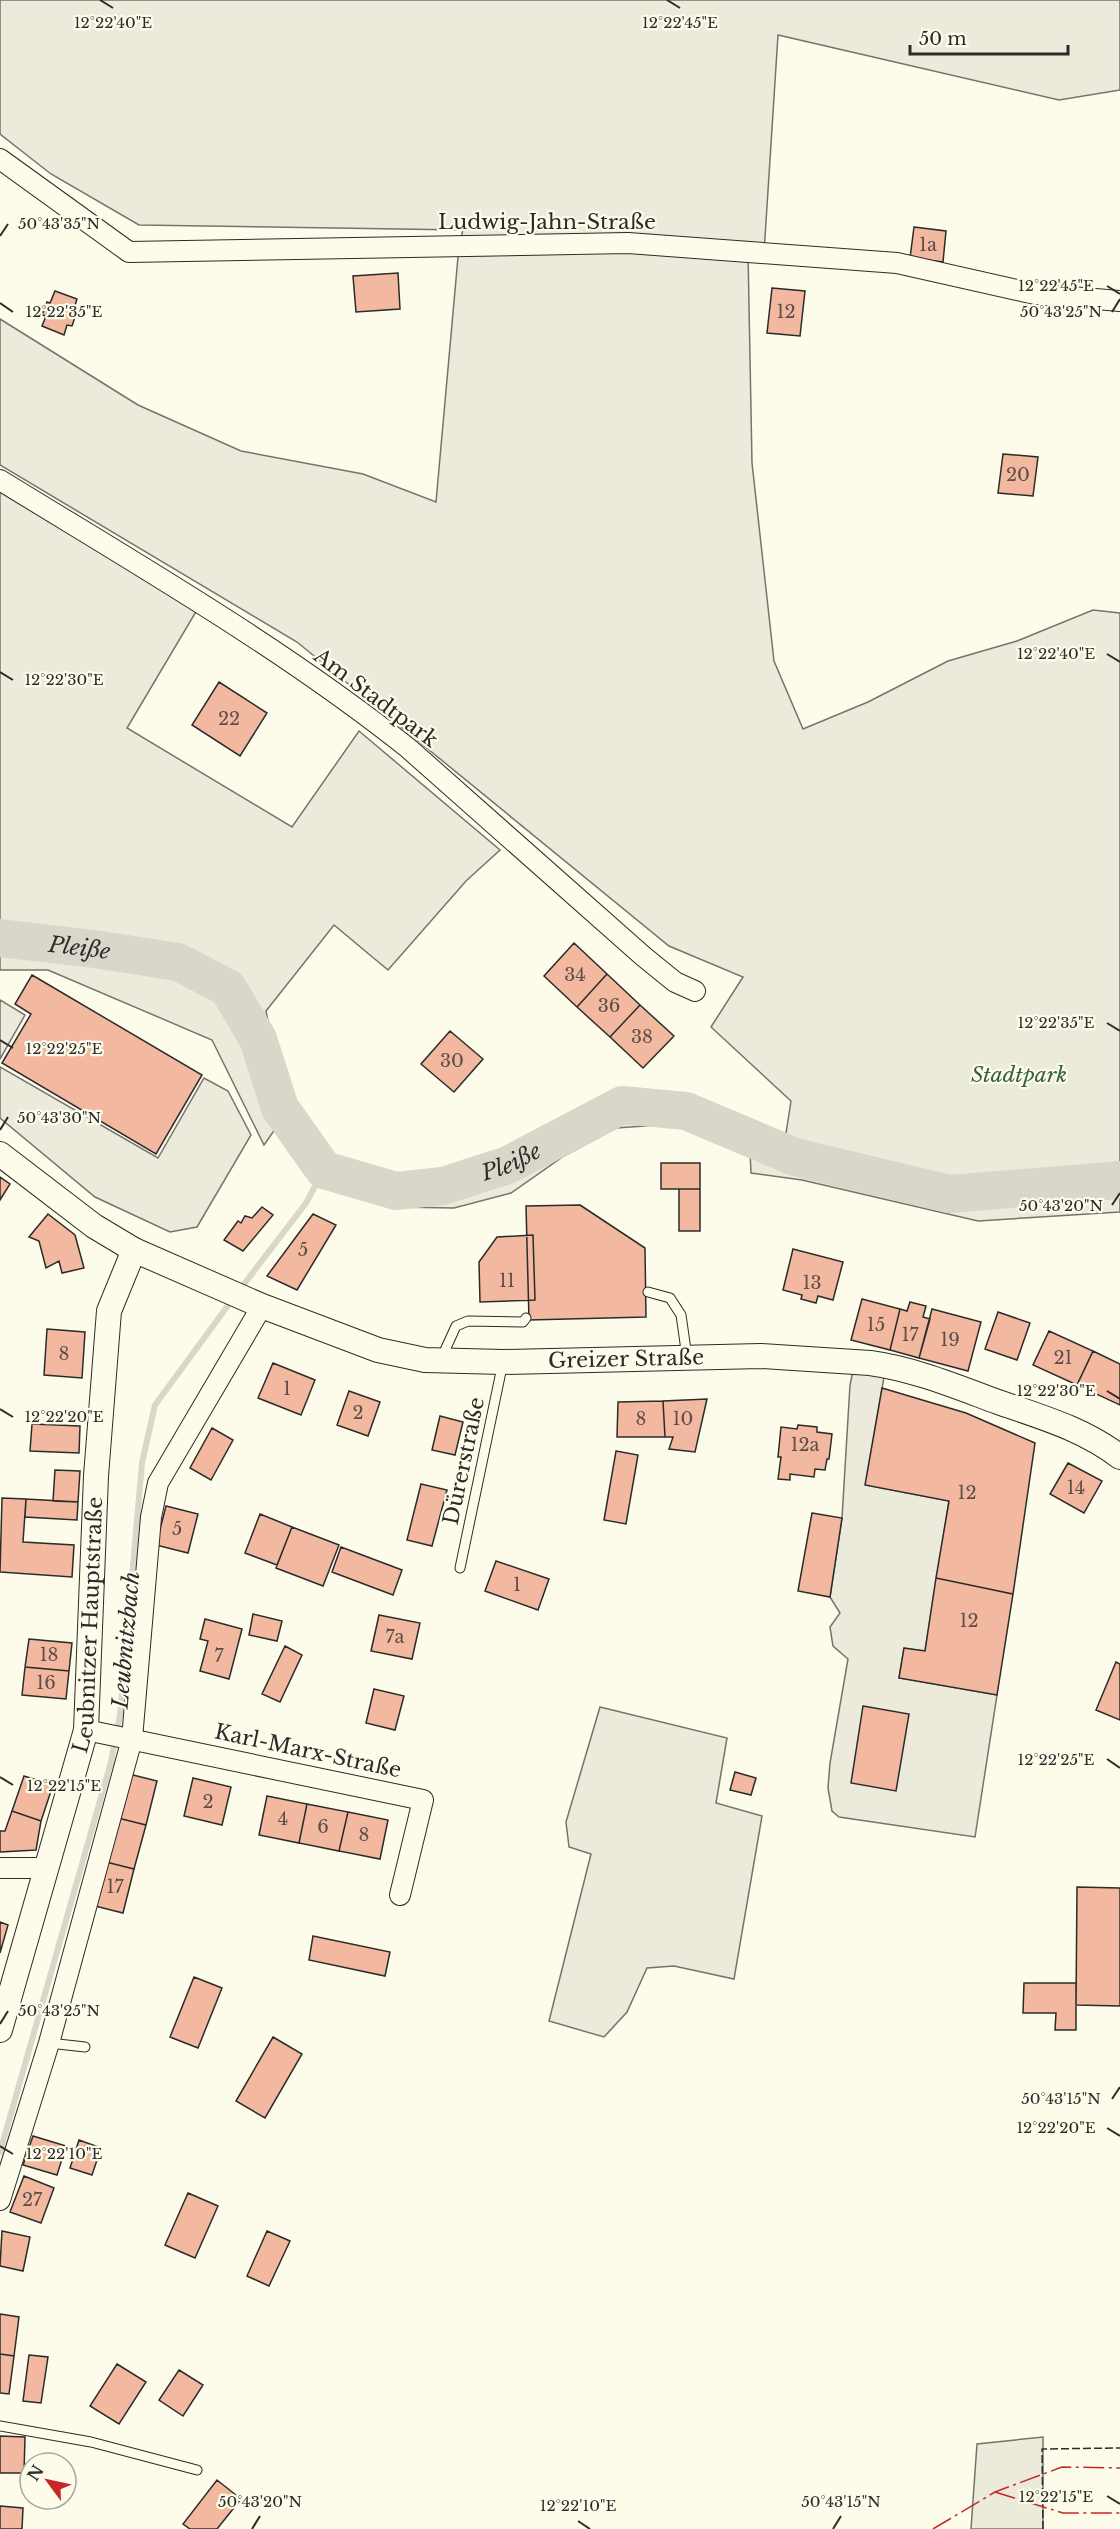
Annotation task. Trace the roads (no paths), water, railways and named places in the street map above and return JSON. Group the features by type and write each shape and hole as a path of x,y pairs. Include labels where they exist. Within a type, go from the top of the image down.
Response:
{"street":[{"name":"Ludwig-Jahn-Straße","path":"0,159 129,252 628,243 897,263 1035,294 1120,301"},
{"name":"Am Stadtpark","path":"0,480 249,636 369,717 408,748 643,956 675,982 695,991"},
{"name":"Greizer Straße","path":"0,1154 94,1226 134,1250 257,1304 378,1350 425,1360 503,1362 761,1356 886,1365 965,1390 1079,1431 1117,1452"},
{"name":"Leubnitzer Hauptstraße","path":"0,2030 45,1868 111,1735 96,1476 109,1311 134,1250"},
{"name":"Leubnitzer Hauptstraße","path":"0,2200 49,2043 111,1735 158,1483 257,1304"},
{"name":"Karl-Marx-Straße","path":"111,1735 423,1800 400,1895"},
{"path":"0,1868 45,1868"}],"lane":[{"path":"648,1292 669,1298 681,1315 687,1357"},
{"path":"441,1360 456,1326 468,1321 523,1322 526,1318"},
{"name":"Dürerstraße","path":"460,1568 503,1362"},
{"path":"49,2043 85,2047"},
{"path":"0,2426 91,2442 197,2470"}],"waterway":[{"name":"Pleiße","path":"0,938 178,962 228,988 258,1039 280,1108 324,1170 396,1191 443,1186 508,1165 622,1105 686,1111 795,1157 949,1194 1120,1180"},
{"name":"Leubnitzbach","path":"238,1292 306,1203 324,1170"},
{"name":"Leubnitzbach","path":"0,2152 111,1762 120,1715 142,1463 155,1405 232,1300"}],"park label":[{"name":"Stadtpark","path":"1019,1075"}]}
